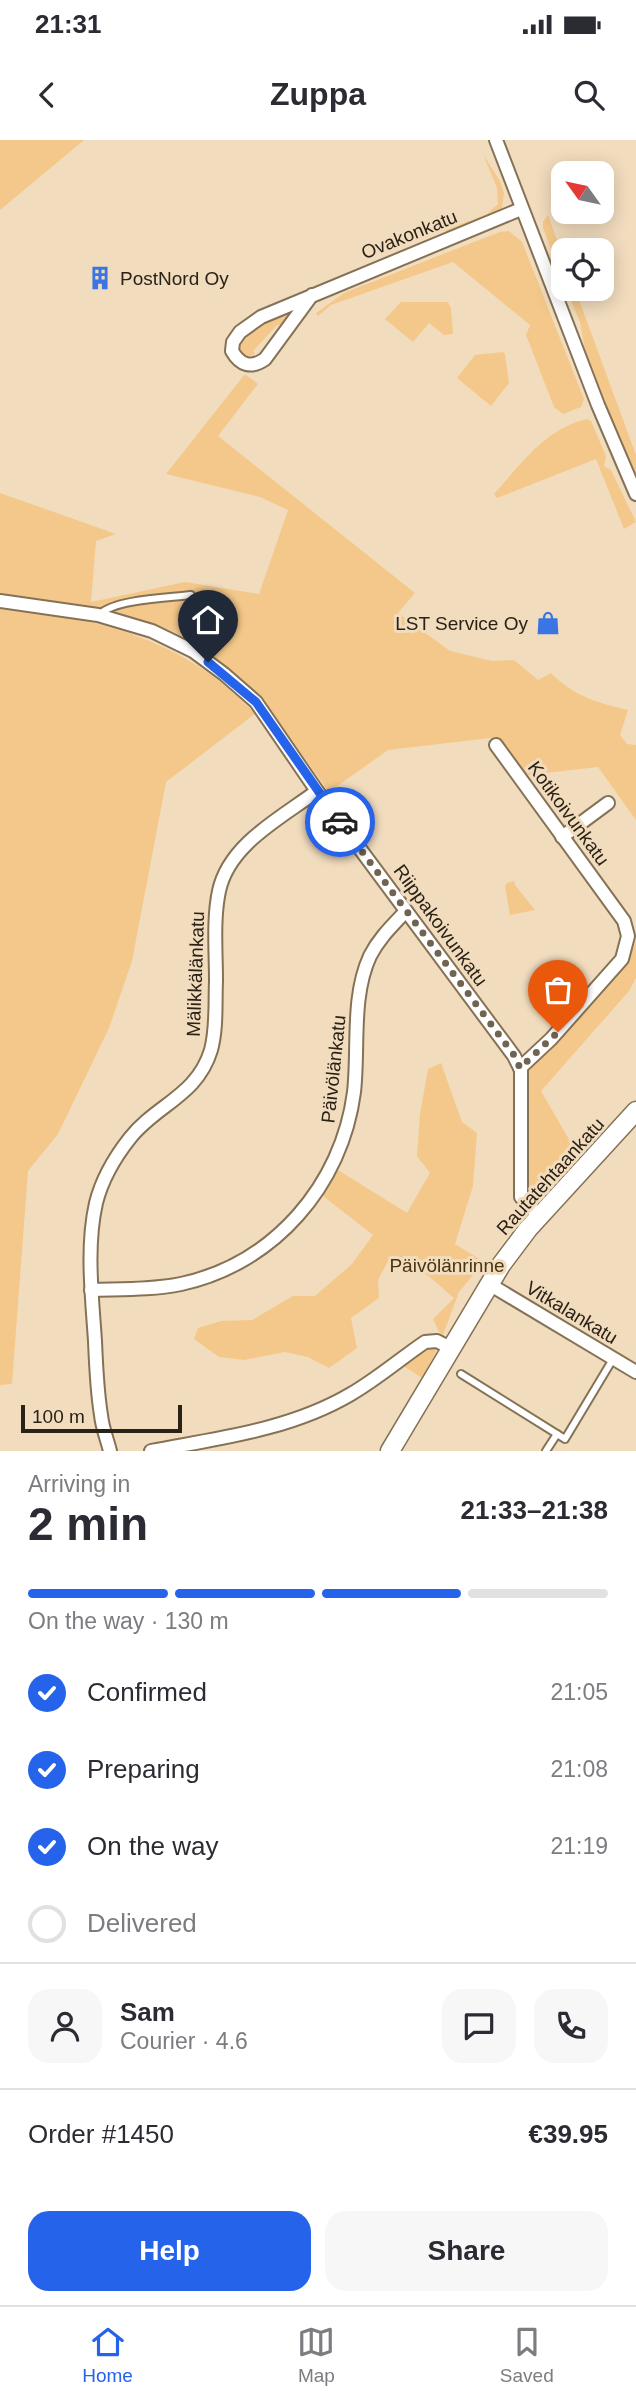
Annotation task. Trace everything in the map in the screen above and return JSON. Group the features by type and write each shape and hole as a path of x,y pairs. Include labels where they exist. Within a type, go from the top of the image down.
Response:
{"street":[{"path":"496,140 521,209 636,494"},
{"name":"Ovakonkatu","path":"312,295 264,359 254,366 238,359 232,351 233,342 245,327 261,317 312,295 521,209"},
{"name":"Riippakoivunkatu","path":"0,601 98,615 152,631 193,650 256,702 317,791 514,1055 520,1068"},
{"name":"Kotikoivunkatu","path":"496,745 628,929 628,943 622,959 551,1040 520,1068"},
{"name":"Mälikkälänkatu","path":"110,1451 100,1408 91,1290 94,1216 106,1175 138,1128 190,1087 202,1071 211,1050 215,1028 217,902 223,878 232,860 247,843 317,791"},
{"path":"562,837 608,803"},
{"name":"Päivölänkatu","path":"91,1290 166,1287 211,1276 256,1253 279,1235 309,1204 330,1170 348,1122 355,1083 361,987 366,968 380,940 407,911"},
{"path":"520,1068 520,1190 522,1200 540,1217"},
{"name":"Rautatehtaankatu","path":"390,1451 513,1248 636,1111"},
{"name":"Vitkalankatu","path":"489,1284 636,1372"},
{"path":"151,1451 267,1429 351,1394 425,1342 437,1341 452,1349"}],"lane":[{"path":"98,615 105,609 121,604 191,595"},
{"path":"461,1374 565,1439 613,1359"},
{"path":"546,1451 556,1434"}],"green space":[{"path":"0,140 84,140 0,210"},
{"path":"483,154 501,183 504,193 502,208 492,215 448,232 425,226 438,215 446,230 487,214 498,204 497,188"},
{"path":"548,215 556,238 551,238 551,249 543,228 543,222"},
{"path":"509,231 522,242 584,399 581,407 563,414 554,407 526,335 530,325 453,262 331,305 318,316 316,313 344,293 500,232"},
{"path":"571,301 579,301 636,455 636,480 585,350 580,322"},
{"path":"401,302 448,302 453,334 444,335 429,323 413,342 385,319"},
{"path":"285,312 289,313 289,316 253,351 255,354 242,355 240,347 247,334"},
{"path":"503,352 509,383 491,406 457,378 475,355"},
{"path":"245,374 258,384 218,436 415,593 398,613 450,651 492,661 514,660 538,680 551,673 568,688 586,698 628,710 620,735 627,744 636,745 636,820 598,767 527,775 499,737 388,750 329,792 273,716 252,692 205,650 178,634 148,622 75,606 0,596 0,493 116,534 96,541 91,602 185,582 259,594 288,510 260,497 166,474"},
{"path":"587,419 591,421 606,456 604,466 611,470 636,522 624,529 596,459 497,498 494,494 546,439"},
{"path":"0,608 83,620 137,636 187,659 222,683 256,713 166,782 132,961 109,1028 58,1134 28,1171 12,1384 0,1385"},
{"path":"514,881 535,910 510,915 505,886"},
{"path":"636,940 636,978 629,991 541,1091 571,1143 543,1184 542,1190 547,1194 536,1201 528,1195 527,1073 606,988 630,955"},
{"name":"Päivölänrinne","path":"441,1063 462,1122 477,1133 473,1186 455,1244 484,1262 459,1292 443,1335 433,1319 454,1298 415,1267 388,1261 378,1280 379,1298 351,1318 357,1348 329,1368 308,1357 285,1352 244,1360 219,1357 194,1339 198,1328 221,1321 252,1320 293,1296 315,1296 352,1264 373,1235 323,1196 338,1170 407,1213 430,1173 417,1156 420,1114 428,1069"},
{"path":"427,1349 437,1349 422,1378 402,1365"}],"way so far":[{"path":"340,822 514,1055 520,1068 558,1032"}],"place":[{"name":"PostNord Oy","path":"100,278"},
{"name":"LST Service Oy","path":"548,623"}],"route":[{"path":"208,662 256,702 340,822"}]}
